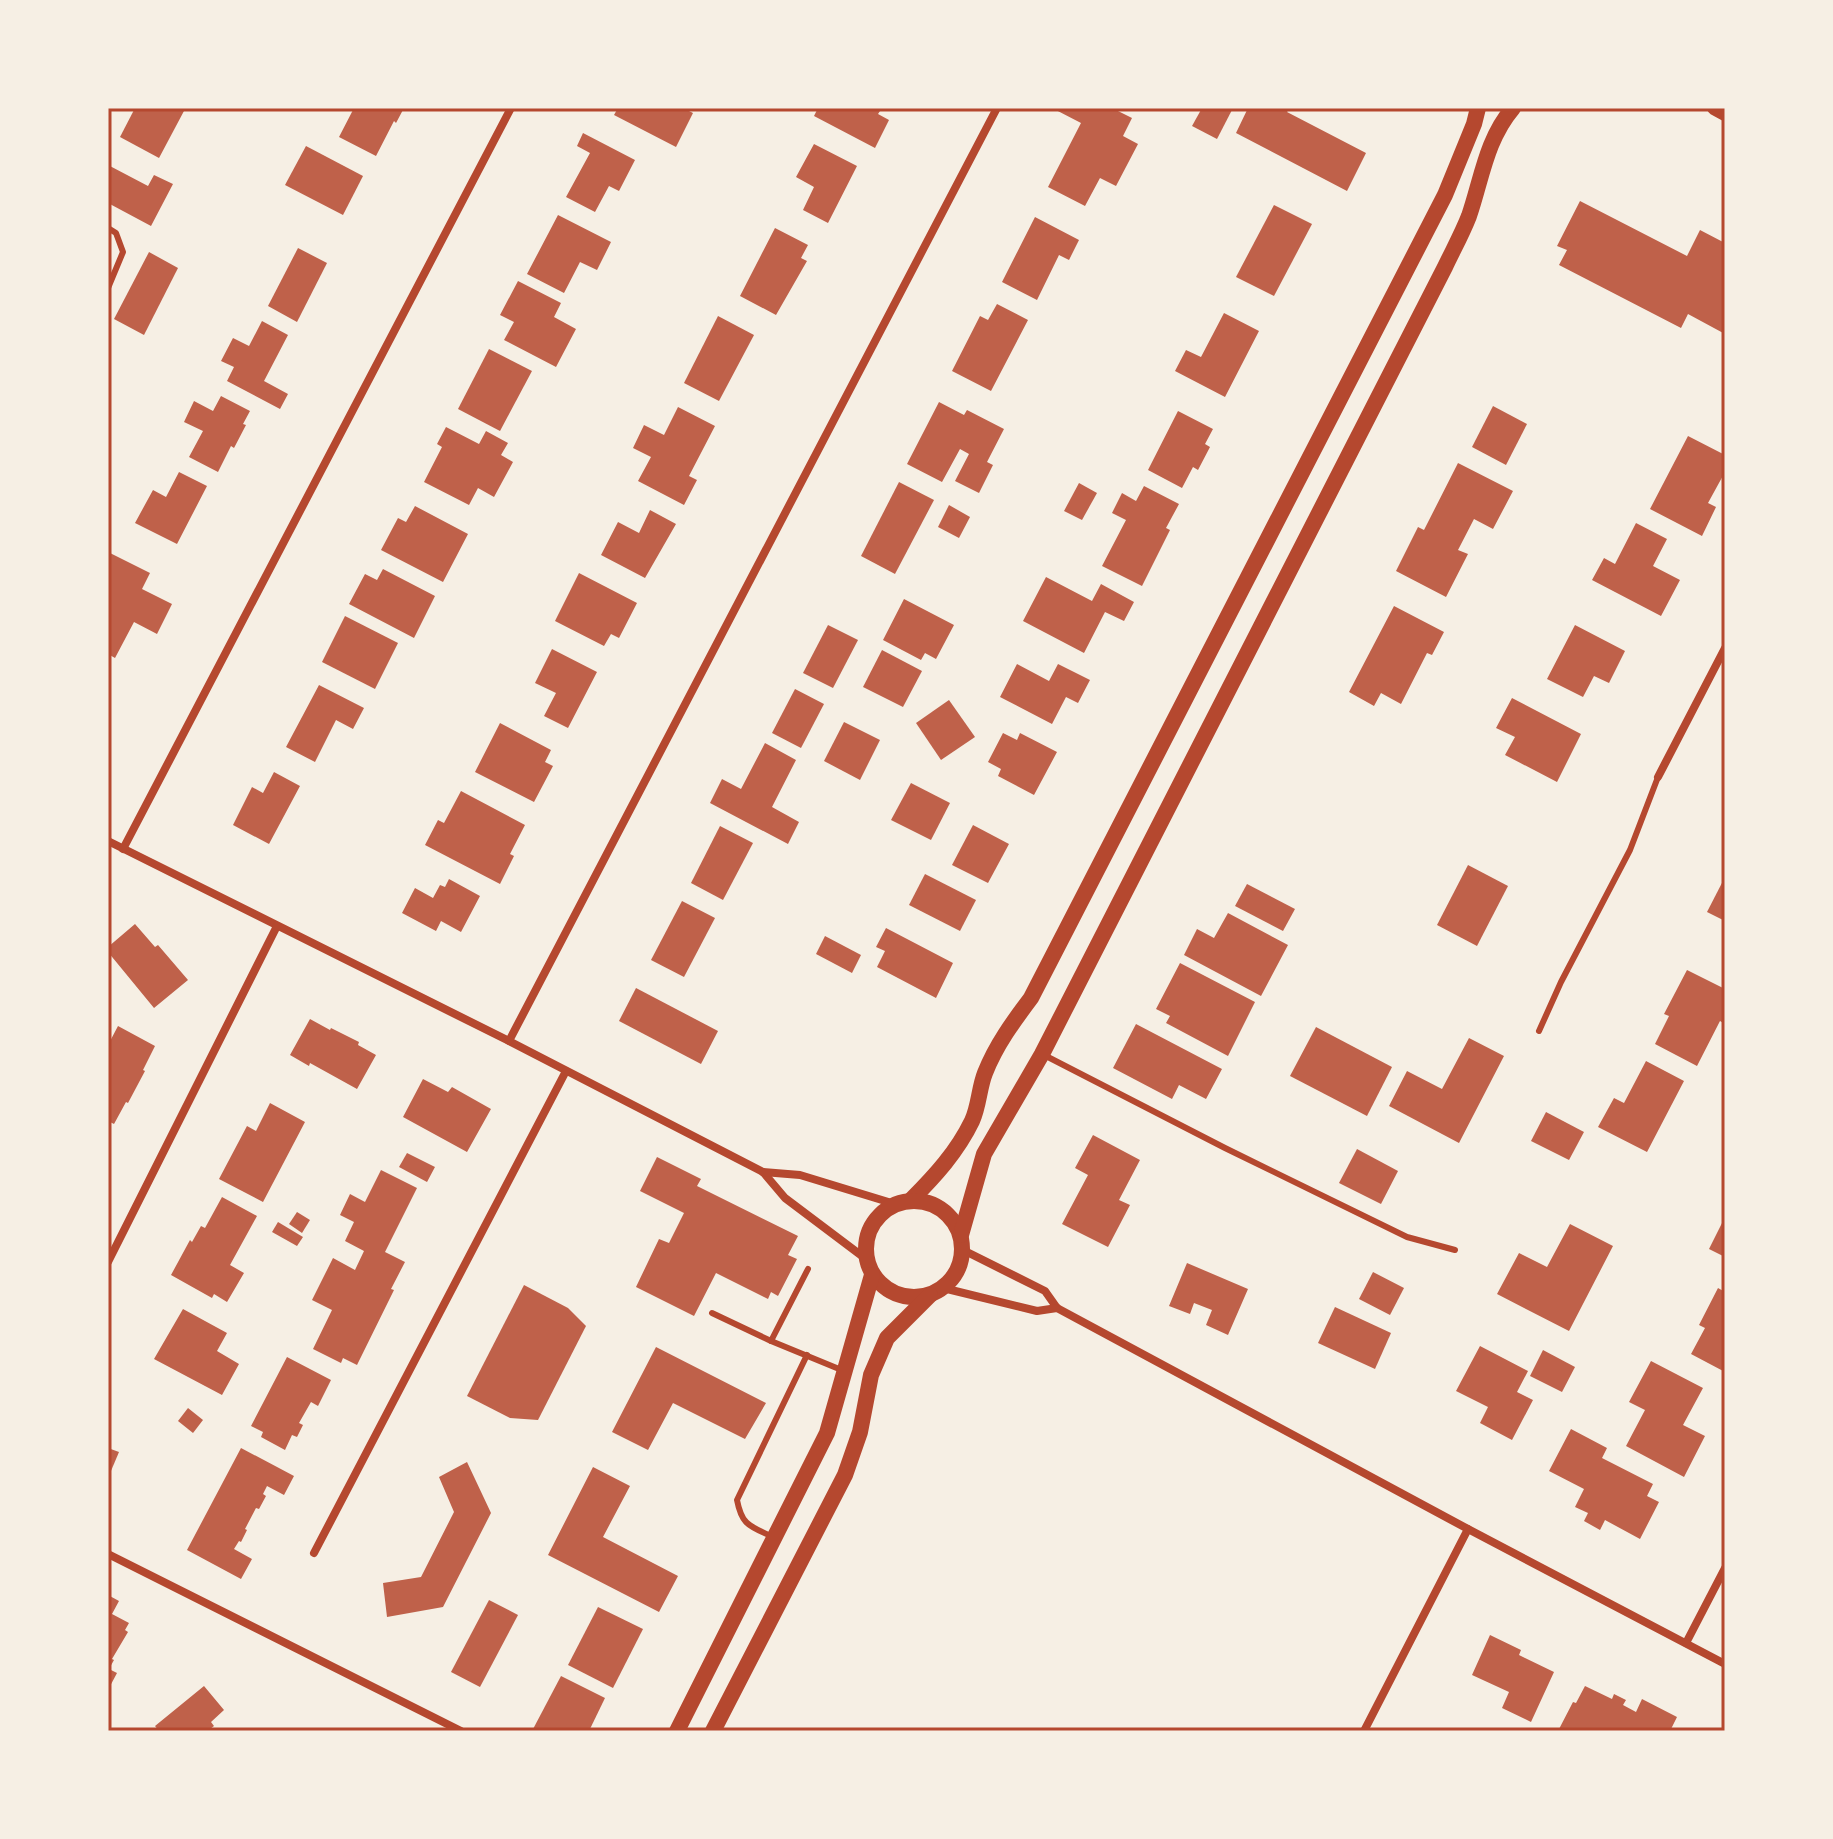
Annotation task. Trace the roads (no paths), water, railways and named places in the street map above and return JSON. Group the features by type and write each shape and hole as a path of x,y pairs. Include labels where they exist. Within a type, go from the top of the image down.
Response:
{"main road":[{"path":"677,1731 827,1433 869,1267 865,1242 870,1227 881,1213 903,1202 945,1166 973,1118 992,1057 1008,1028 1031,998 1445,195 1478,108"},
{"path":"713,1731 845,1475 860,1432 871,1375 887,1338 953,1277 960,1264 962,1242 984,1154 1042,1054 1445,267 1468,219 1493,140 1513,108"},
{"path":"903,1202 924,1202 947,1213 955,1223 962,1242"},
{"path":"869,1267 883,1287 897,1295 914,1298 937,1292"}],"street":[{"path":"123,849 511,108"},
{"path":"509,1041 997,108"},
{"path":"1714,108 1725,114"},
{"path":"1658,777 1725,648"},
{"path":"108,841 763,1172 800,1175 903,1202"},
{"path":"108,1262 277,926"},
{"path":"314,1553 566,1071"},
{"path":"763,1172 785,1198 869,1267"},
{"path":"962,1242 1045,1291 1057,1308 1725,1664"},
{"path":"937,1292 1037,1311 1057,1308"},
{"path":"1364,1731 1468,1529"},
{"path":"108,1554 461,1731"},
{"path":"1686,1643 1725,1568"}],"lane":[{"path":"108,228 116,233 123,252 108,288"},
{"path":"1539,1031 1630,850 1658,777"},
{"path":"1042,1054 1407,1237 1455,1250"},
{"path":"771,1341 808,1269"},
{"path":"712,1313 845,1371"},
{"path":"774,1537 746,1524 739,1513 737,1500 807,1355"}]}
